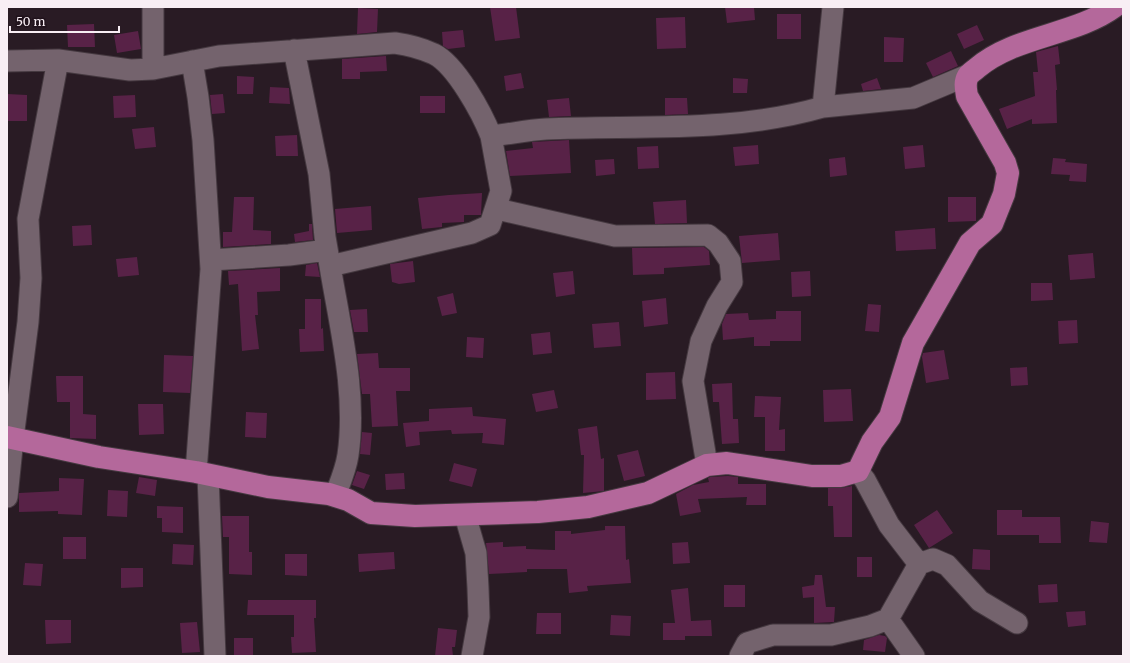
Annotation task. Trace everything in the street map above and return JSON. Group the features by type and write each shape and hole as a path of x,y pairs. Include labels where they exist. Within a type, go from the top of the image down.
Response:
{"main road":[{"path":"10,438 99,457 202,473 268,487 335,496 348,500 372,513 415,516 538,512 588,507 648,493 707,465 727,463 812,476 840,476 858,471 872,442 890,417 912,343 970,243 992,224 1004,194 1008,173 1005,163 968,96 965,85 968,75 984,62 999,54 1044,35 1102,15 1114,7"}],"street":[{"path":"153,7 153,69"},
{"path":"823,107 833,7"},
{"path":"7,60 58,60 130,70 153,69 219,56 395,43 415,46 435,54 458,76 483,116 491,136 501,192 497,208 490,225 472,233 329,258 289,255 211,260"},
{"path":"294,50 319,174 329,258 347,368 351,419 348,456 335,496"},
{"path":"7,497 10,438 28,322 31,278 28,219 58,60"},
{"path":"192,61 203,140 211,260 202,473 215,656"},
{"path":"491,136 544,129 706,126 752,122 796,115 823,107 913,98 968,75"},
{"path":"497,208 615,236 708,235 718,243 730,261 732,282 717,306 702,341 693,381 707,465"},
{"path":"858,471 865,480 889,525 919,564"},
{"path":"465,515 476,553 478,588 478,616 472,656"},
{"path":"740,656 747,643 773,635 831,635 870,626 888,619 919,564 933,559 947,565 980,601 1016,622"},
{"path":"888,619 914,656"}],"building":[{"path":"490,7 516,7 520,38 495,41"},
{"path":"725,7 754,7 755,20 727,23"},
{"path":"358,8 378,9 377,32 357,34"},
{"path":"777,14 801,14 801,39 777,39"},
{"path":"685,17 686,48 657,49 656,18"},
{"path":"94,24 95,47 68,47 67,25"},
{"path":"977,25 984,40 964,49 957,34"},
{"path":"463,30 465,47 448,49 443,46 442,32"},
{"path":"138,31 141,49 117,53 114,35"},
{"path":"884,37 904,38 903,62 884,62"},
{"path":"1058,46 1060,64 1055,65 1057,123 1032,124 1032,119 1007,129 999,109 1035,96 1033,72 1038,72 1036,52"},
{"path":"951,51 958,66 933,77 926,63"},
{"path":"386,56 387,71 360,72 360,79 342,79 342,59"},
{"path":"521,73 524,88 506,91 504,76"},
{"path":"237,76 254,77 253,94 237,94"},
{"path":"733,78 748,79 747,93 733,93"},
{"path":"877,78 881,89 863,91 861,84"},
{"path":"270,87 289,88 290,104 269,103"},
{"path":"7,94 27,95 27,121 7,121"},
{"path":"223,94 225,113 212,114 210,95"},
{"path":"135,95 136,117 114,118 113,96"},
{"path":"420,96 445,96 445,113 420,113"},
{"path":"569,98 571,116 549,117 547,100"},
{"path":"665,98 687,98 688,114 665,115"},
{"path":"154,127 156,147 135,149 132,129"},
{"path":"297,135 298,156 276,156 275,136"},
{"path":"569,140 571,173 510,176 506,151 533,148 532,142"},
{"path":"758,145 759,164 735,166 733,147"},
{"path":"923,145 925,167 905,169 903,147"},
{"path":"658,146 659,168 638,169 637,147"},
{"path":"845,157 847,175 830,177 829,159"},
{"path":"1053,158 1066,159 1065,162 1087,164 1086,182 1069,181 1070,175 1051,174"},
{"path":"614,159 615,174 596,176 595,160"},
{"path":"482,193 481,215 464,215 464,222 442,223 442,227 422,229 418,198"},
{"path":"234,197 254,197 253,230 271,231 271,244 223,247 223,232 232,232"},
{"path":"948,197 976,197 976,221 948,222"},
{"path":"686,200 687,223 655,224 653,202"},
{"path":"371,206 372,230 337,233 335,209"},
{"path":"309,224 312,224 313,240 295,242 294,234 309,231"},
{"path":"91,225 92,245 73,246 72,226"},
{"path":"935,228 936,249 896,251 895,231"},
{"path":"778,233 780,260 742,263 739,236"},
{"path":"704,247 709,251 710,265 664,268 664,274 633,275 632,248"},
{"path":"1093,253 1095,278 1070,280 1068,255"},
{"path":"137,257 139,275 118,277 116,259"},
{"path":"413,261 415,282 399,284 392,282 390,264"},
{"path":"317,263 320,277 305,276 306,265"},
{"path":"280,268 280,291 257,292 258,315 255,315 259,349 242,351 238,284 229,285 228,271"},
{"path":"573,271 575,294 556,297 553,273"},
{"path":"810,271 811,296 792,297 791,272"},
{"path":"1031,283 1052,283 1053,300 1031,301"},
{"path":"453,293 457,313 442,316 437,297"},
{"path":"666,298 668,324 644,327 642,301"},
{"path":"305,299 321,299 321,329 323,328 324,351 300,352 299,329 305,329"},
{"path":"868,304 881,305 879,332 865,331"},
{"path":"367,309 368,332 354,332 350,310"},
{"path":"776,311 801,311 801,341 770,341 770,346 754,346 754,337 723,340 722,324 726,314 748,313 749,320 776,319"},
{"path":"1077,320 1078,343 1059,344 1058,321"},
{"path":"619,322 621,346 594,348 592,324"},
{"path":"550,332 552,353 533,355 531,334"},
{"path":"467,337 484,338 483,358 466,357"},
{"path":"944,350 949,379 926,383 922,357 923,353"},
{"path":"378,353 379,368 410,368 410,391 396,391 398,426 372,427 370,394 362,394 357,354"},
{"path":"164,355 193,356 190,393 163,392"},
{"path":"1027,367 1028,385 1011,386 1010,368"},
{"path":"675,372 676,399 646,400 646,373"},
{"path":"56,376 83,376 83,414 96,415 96,439 70,438 70,402 57,402"},
{"path":"732,383 733,419 738,419 739,443 722,444 719,402 713,402 712,384"},
{"path":"851,389 853,421 824,422 823,390"},
{"path":"554,390 558,408 536,412 532,394"},
{"path":"755,396 781,397 779,430 785,429 785,451 765,451 765,417 754,417"},
{"path":"138,404 163,404 164,434 139,435"},
{"path":"472,407 473,416 506,419 504,445 482,443 483,433 452,434 451,430 419,432 420,445 406,447 403,423 429,421 429,409"},
{"path":"246,412 267,413 266,438 245,437"},
{"path":"597,426 601,459 604,458 604,491 583,493 584,455 581,455 578,429"},
{"path":"362,432 372,433 370,455 360,454"},
{"path":"638,450 645,476 624,481 617,455"},
{"path":"454,463 477,469 472,487 449,481"},
{"path":"357,471 370,475 364,489 352,485"},
{"path":"404,473 405,489 386,490 385,474"},
{"path":"139,477 157,480 155,496 136,493"},
{"path":"710,477 738,477 738,484 766,484 766,505 746,505 747,497 698,499 701,512 680,516 676,494 693,485 709,482 708,478"},
{"path":"59,478 84,479 82,515 58,514 58,511 19,512 19,493 59,491"},
{"path":"852,486 852,537 834,537 833,506 828,506 828,488"},
{"path":"108,490 128,491 127,517 107,516"},
{"path":"157,506 183,507 183,533 162,532 162,518 157,518"},
{"path":"937,510 953,533 929,548 914,525"},
{"path":"997,510 1022,510 1022,517 1060,517 1061,543 1039,543 1039,535 997,535"},
{"path":"222,516 249,516 249,552 252,552 252,575 229,574 229,537 223,537"},
{"path":"1091,521 1109,523 1107,543 1089,542"},
{"path":"605,526 625,526 626,560 629,559 631,583 587,586 588,591 569,593 567,569 527,569 527,572 489,574 486,543 503,542 503,547 526,546 526,549 555,550 555,531 571,531 571,534 605,530"},
{"path":"63,537 86,537 86,559 63,559"},
{"path":"688,542 690,563 673,564 672,543"},
{"path":"173,544 194,545 193,565 172,564"},
{"path":"973,549 990,550 990,570 972,569"},
{"path":"394,552 395,569 359,572 358,554"},
{"path":"285,554 307,554 307,576 285,575"},
{"path":"857,557 872,557 872,577 857,577"},
{"path":"25,563 43,564 41,586 23,585"},
{"path":"121,568 143,568 143,587 121,588"},
{"path":"815,575 822,575 826,607 835,607 834,622 814,623 814,597 803,598 802,587 814,585"},
{"path":"1057,584 1058,602 1039,603 1038,585"},
{"path":"724,585 745,585 745,607 724,607"},
{"path":"688,588 691,621 711,620 712,636 685,636 685,640 663,640 663,623 675,623 671,590"},
{"path":"248,600 316,600 316,618 314,618 316,652 292,653 291,637 294,637 294,615 247,615"},
{"path":"1085,611 1086,625 1068,627 1066,612"},
{"path":"537,613 561,613 561,634 536,634"},
{"path":"611,615 631,616 630,636 610,635"},
{"path":"45,620 71,620 71,643 46,644"},
{"path":"197,622 200,652 182,653 180,623"},
{"path":"438,628 457,630 455,647 452,647 453,656 435,656"},
{"path":"879,635 887,638 885,652 863,650 864,640"},
{"path":"234,638 253,638 253,656 234,656"}]}
